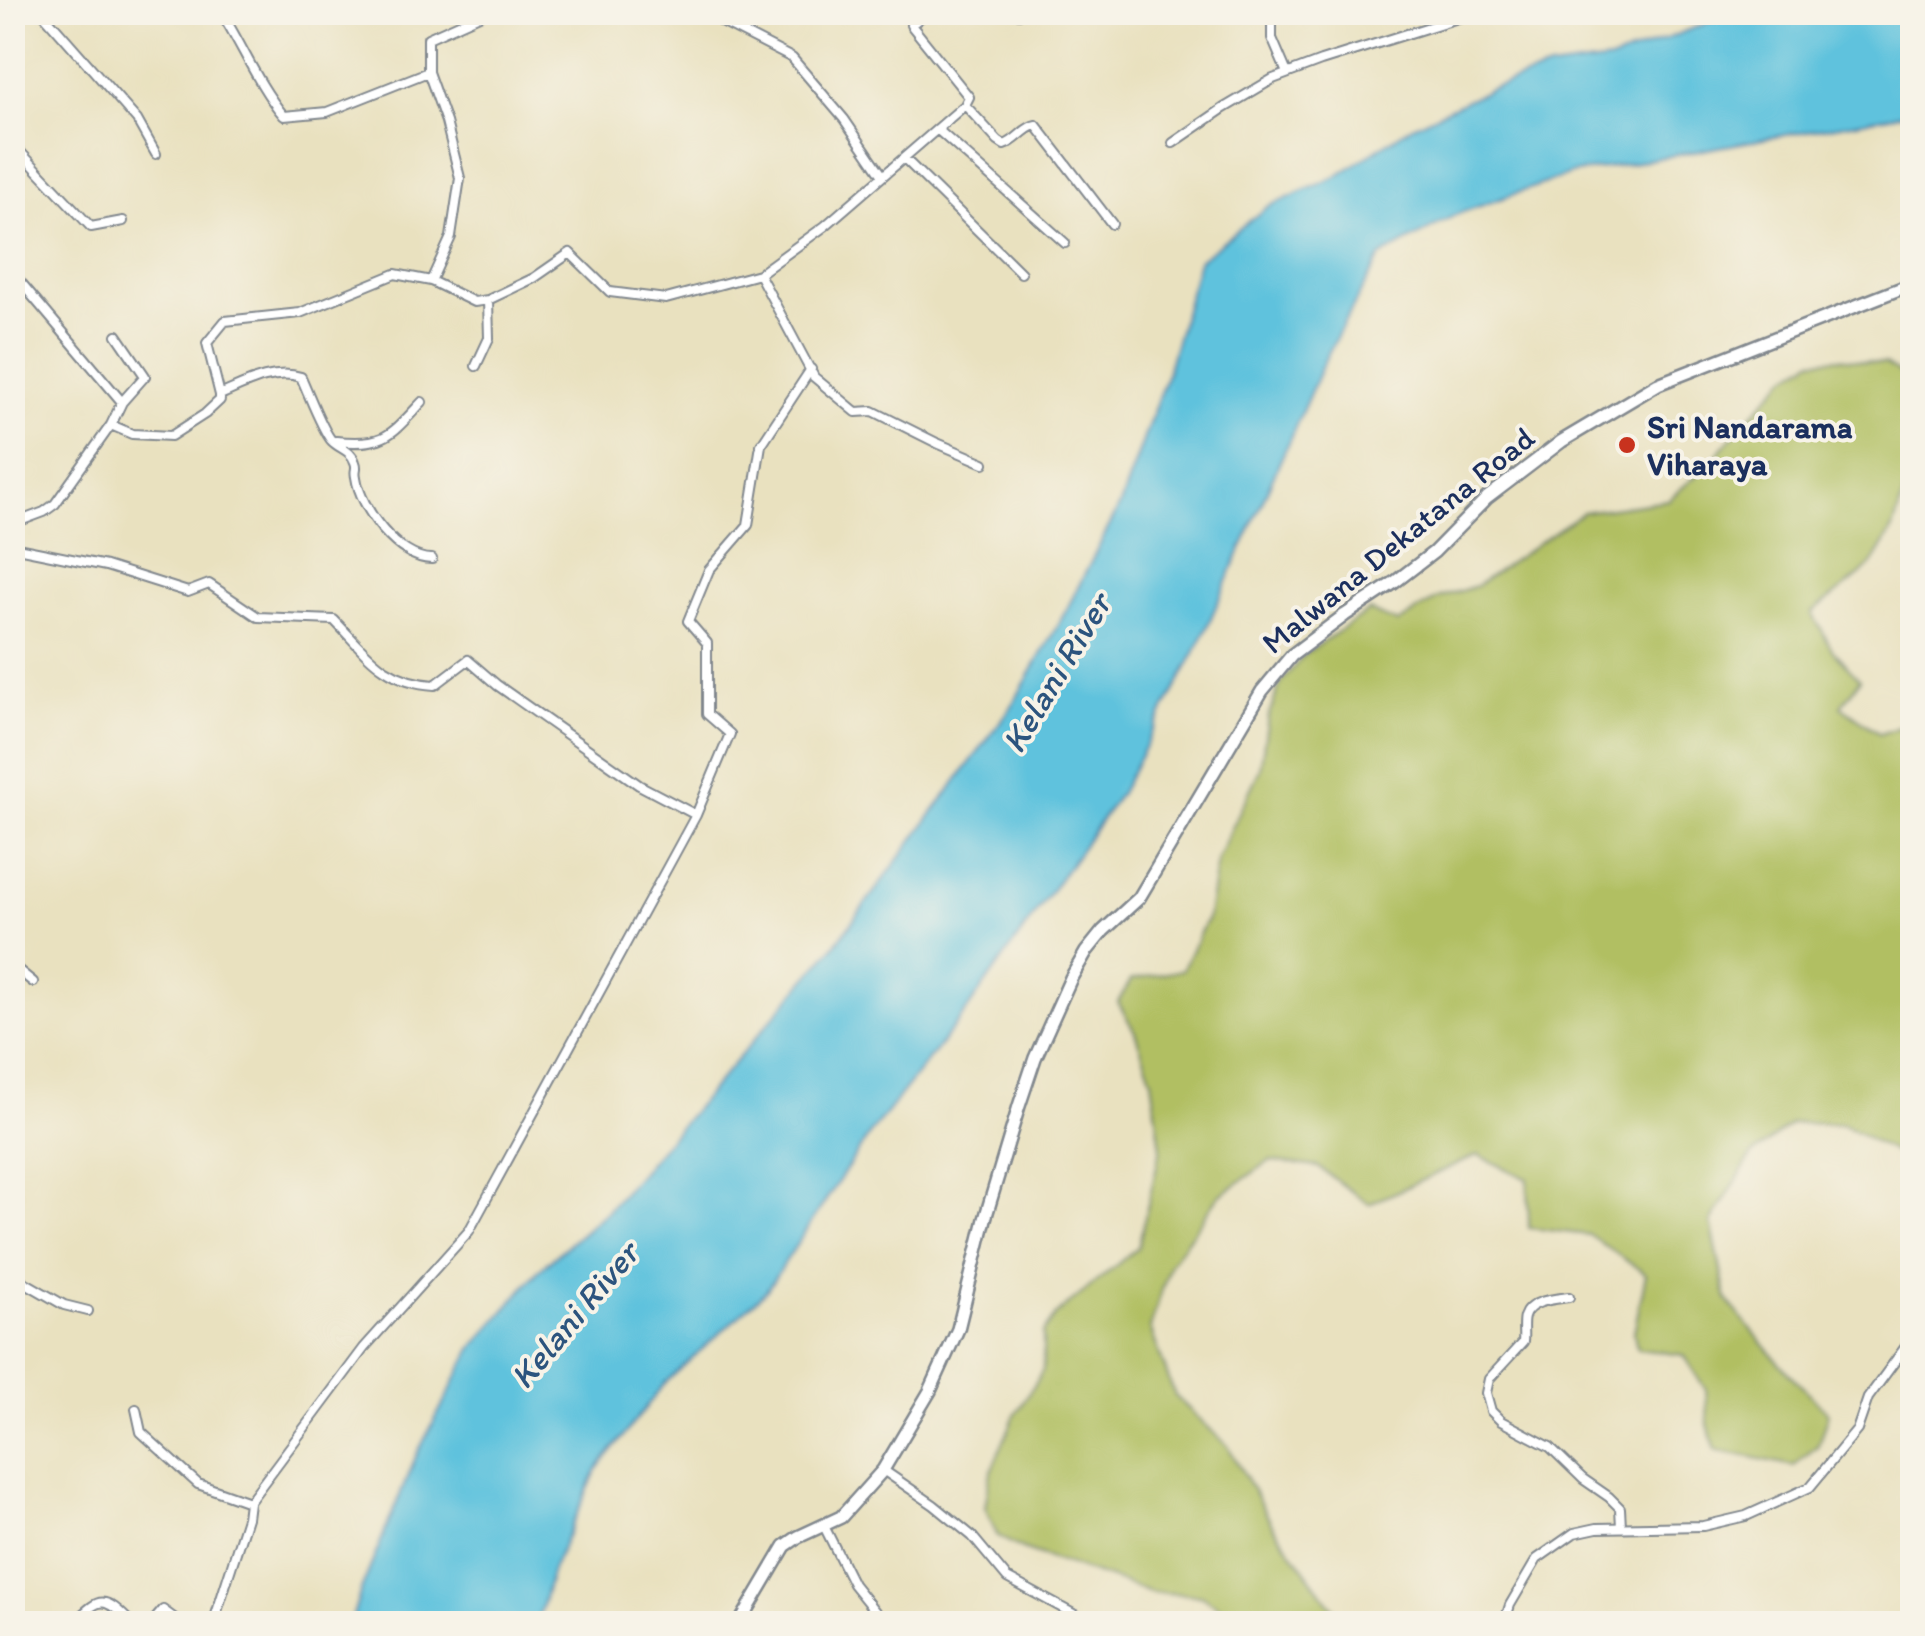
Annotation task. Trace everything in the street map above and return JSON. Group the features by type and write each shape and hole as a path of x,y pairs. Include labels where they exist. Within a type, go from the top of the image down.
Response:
{"main road":[{"name":"Malwana Dekatana Road","path":"740,1624 785,1546 840,1517 884,1470 930,1391 958,1329 1019,1106 1071,978 1103,930 1138,898 1262,691 1292,654 1422,562 1487,498 1562,441 1658,384 1912,284"}],"street":[{"path":"42,12 136,120 156,154"},
{"path":"221,12 268,98 284,116 327,112 428,72"},
{"path":"431,281 451,237 460,178 428,72 428,38 486,12"},
{"path":"702,12 792,58 844,119 884,176"},
{"path":"111,425 132,434 171,436 205,414 220,400 208,343 225,321 300,312 395,274 431,281 474,302 488,300 534,278 570,253 610,292 666,299 759,274 825,226 964,106 969,97 910,25 927,12"},
{"path":"1272,12 1272,38 1287,73"},
{"path":"1173,142 1287,73 1478,12"},
{"path":"964,106 1004,144 1036,125 1112,224"},
{"path":"937,130 1065,243"},
{"path":"12,143 91,227 123,221"},
{"path":"904,158 1022,273"},
{"path":"12,272 122,402"},
{"path":"759,274 814,377 856,412 873,411 984,463"},
{"path":"476,366 489,338 488,300"},
{"path":"12,524 55,504 111,425 122,402 146,376 117,335"},
{"path":"213,1624 249,1502 364,1348 469,1231 696,815 730,734 708,714 707,643 688,621 708,570 748,525 762,445 811,369"},
{"path":"220,394 287,372 301,377 331,440 355,460 356,478 367,506 392,542 419,557 432,559"},
{"path":"331,440 362,443 392,435 422,402"},
{"path":"12,547 106,566 188,592 208,584 258,617 334,620 382,670 414,684 435,685 468,660 497,685 639,785 696,815"},
{"path":"12,965 33,982"},
{"path":"12,1276 64,1305 88,1311"},
{"path":"1568,1298 1544,1301 1529,1309 1524,1316 1523,1342 1489,1378 1487,1400 1494,1416 1550,1447 1583,1480 1614,1502 1622,1515 1621,1527"},
{"path":"1504,1624 1510,1605 1537,1559 1574,1532 1703,1526 1746,1516 1810,1487 1857,1430 1868,1398 1912,1338"},
{"path":"136,1409 141,1432 198,1484 249,1502"},
{"path":"884,1470 972,1536 1008,1578 1092,1624"},
{"path":"824,1526 852,1584 885,1624"},
{"path":"72,1624 92,1603 103,1602 116,1608 132,1624"},
{"path":"150,1624 163,1610 182,1624"}],"green space":[{"path":"1839,358 1885,364 1912,381 1912,468 1893,529 1872,565 1812,613 1833,651 1860,679 1841,706 1880,734 1912,722 1912,1167 1843,1124 1792,1123 1752,1155 1711,1222 1727,1300 1778,1362 1828,1413 1818,1445 1794,1466 1716,1450 1708,1425 1706,1390 1683,1355 1637,1349 1634,1332 1646,1274 1589,1235 1529,1228 1528,1179 1478,1155 1369,1204 1318,1167 1270,1161 1219,1196 1170,1264 1150,1328 1175,1396 1228,1446 1273,1526 1344,1623 1246,1623 1200,1595 1150,1592 1022,1549 997,1535 985,1507 991,1471 1014,1417 1043,1370 1043,1333 1056,1315 1138,1247 1161,1148 1152,1080 1135,1032 1118,1002 1131,980 1182,970 1208,916 1217,859 1260,769 1268,717 1281,682 1305,654 1369,611 1398,623 1438,598 1476,586 1583,512 1668,500 1705,468 1785,378 1812,360"}],"water":[{"name":"Kelani River","path":"1732,13 1912,13 1912,112 1571,174 1457,214 1380,257 1326,357 1199,645 1120,793 968,1009 869,1135 766,1291 665,1383 596,1471 552,1570 537,1623 351,1623 417,1454 472,1349 538,1271 607,1211 832,949 1010,709 1120,505 1166,376 1199,260 1267,207 1336,177 1412,126 1490,89 1549,69 1610,61"}],"place":[{"name":"Sri Nandarama Viharaya","path":"1627,445"}]}
